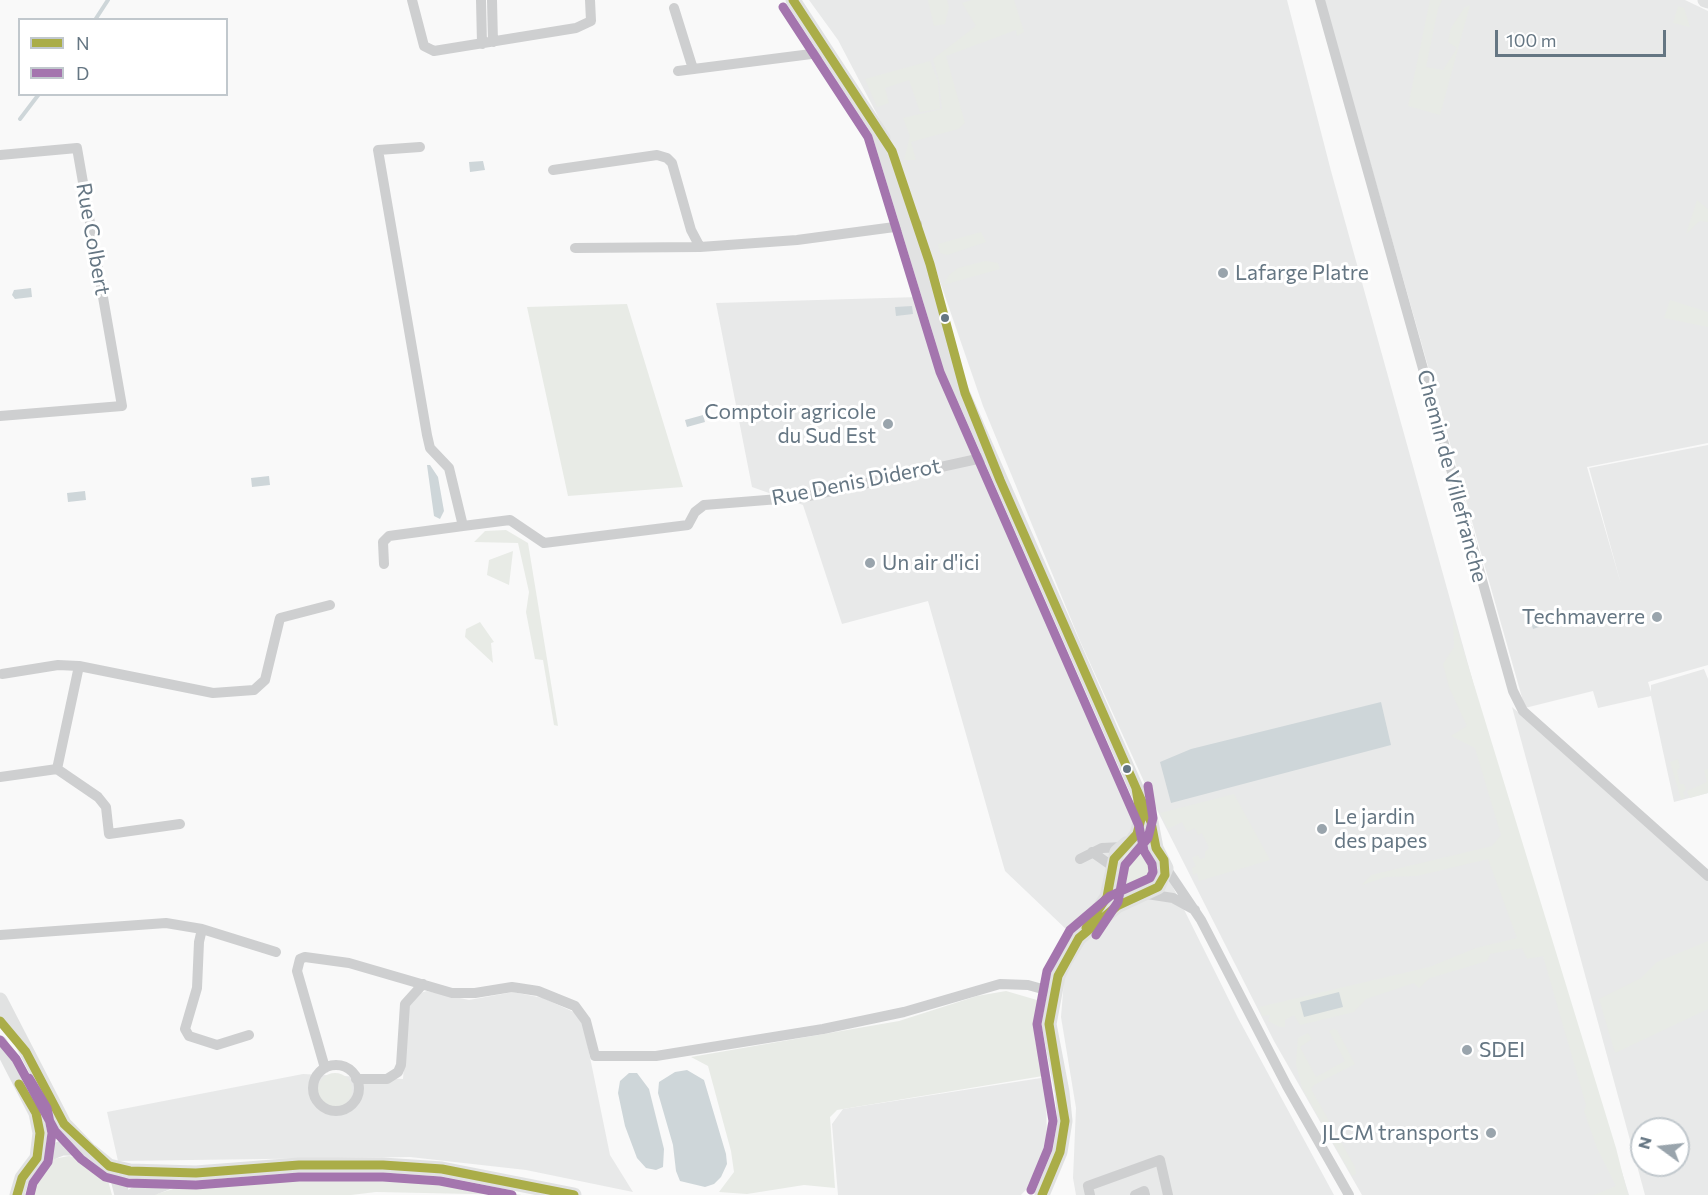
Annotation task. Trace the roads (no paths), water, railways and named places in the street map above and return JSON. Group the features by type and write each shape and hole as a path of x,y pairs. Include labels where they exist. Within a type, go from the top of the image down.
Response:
{"street":[{"path":"412,0 424,46 434,51 576,28 591,21 590,0"},
{"path":"481,0 488,43"},
{"path":"488,43 492,0"},
{"path":"793,0 879,132 913,225 942,342 1151,822 1156,848 1166,868 1195,910 1287,1086 1349,1195"},
{"name":"Chemin de Villefranche","path":"1320,0 1513,691 1523,711 1708,876"},
{"path":"674,8 693,69"},
{"path":"678,71 827,52"},
{"path":"420,147 378,150 430,448 449,468 463,526"},
{"name":"Rue Colbert","path":"0,155 77,148 122,406 0,416"},
{"path":"553,170 657,155 667,158 672,163 691,230 700,247"},
{"path":"575,248 700,247 797,240 913,225"},
{"name":"Rue Denis Diderot","path":"384,564 383,542 389,536 510,520 543,543 688,525 695,512 704,505 804,496 991,456"},
{"path":"2,674 58,665 79,666 213,693 254,690 265,680 280,618 330,605"},
{"path":"57,769 79,666"},
{"path":"0,777 57,769 99,796 106,807 109,834 180,824"},
{"path":"1042,1195 1060,1152 1065,1121 1049,1024 1053,992 1065,961 1107,897 1112,870 1127,845 1137,834 1141,819 1138,792"},
{"path":"1080,859 1092,852 1144,842 1156,848"},
{"path":"1092,852 1112,870 1120,887 1143,895 1173,898 1195,910"},
{"path":"1079,938 1116,906 1158,887 1166,868"},
{"path":"0,935 166,923 202,929 276,952"},
{"path":"202,929 199,942 197,988 185,1029 189,1036 217,1045 249,1035"},
{"path":"325,1068 297,971 300,958 348,963 452,993 475,993 512,987 538,990 575,1006 586,1021 595,1056 656,1056 823,1029 904,1012 1000,984 1028,985 1053,992"},
{"path":"357,1079 358,1093 350,1105 342,1110 327,1109 316,1100 313,1091 316,1076 325,1068 343,1066 357,1079 387,1079 398,1072 401,1065 405,1004 423,984"},
{"path":"0,1000 64,1124 90,1151 109,1166 118,1179 122,1195"},
{"path":"0,1021 26,1052"},
{"path":"0,1042 39,1123 40,1140 37,1158 22,1178 17,1195"},
{"path":"0,1054 27,1096"},
{"path":"37,1158 62,1148 90,1151"},
{"path":"1090,1195 1088,1186 1160,1161 1168,1195"},
{"path":"109,1166 130,1171 196,1173 299,1165 383,1165 485,1176 574,1195"},
{"path":"134,1195 196,1173"},
{"path":"1135,1195 1144,1191 1145,1195"}],"waterway":[{"path":"96,18 108,0"},
{"path":"20,119 37,96"}],"place":[{"name":"Lafarge Platre","path":"1223,273"},
{"name":"Comptoir agricole du Sud Est","path":"888,424"},
{"name":"Un air d'ici","path":"870,563"},
{"name":"Techmaverre","path":"1657,617"},
{"name":"Le jardin des papes","path":"1322,829"},
{"name":"SDEI","path":"1467,1050"},
{"name":"JLCM transports","path":"1491,1133"}]}
